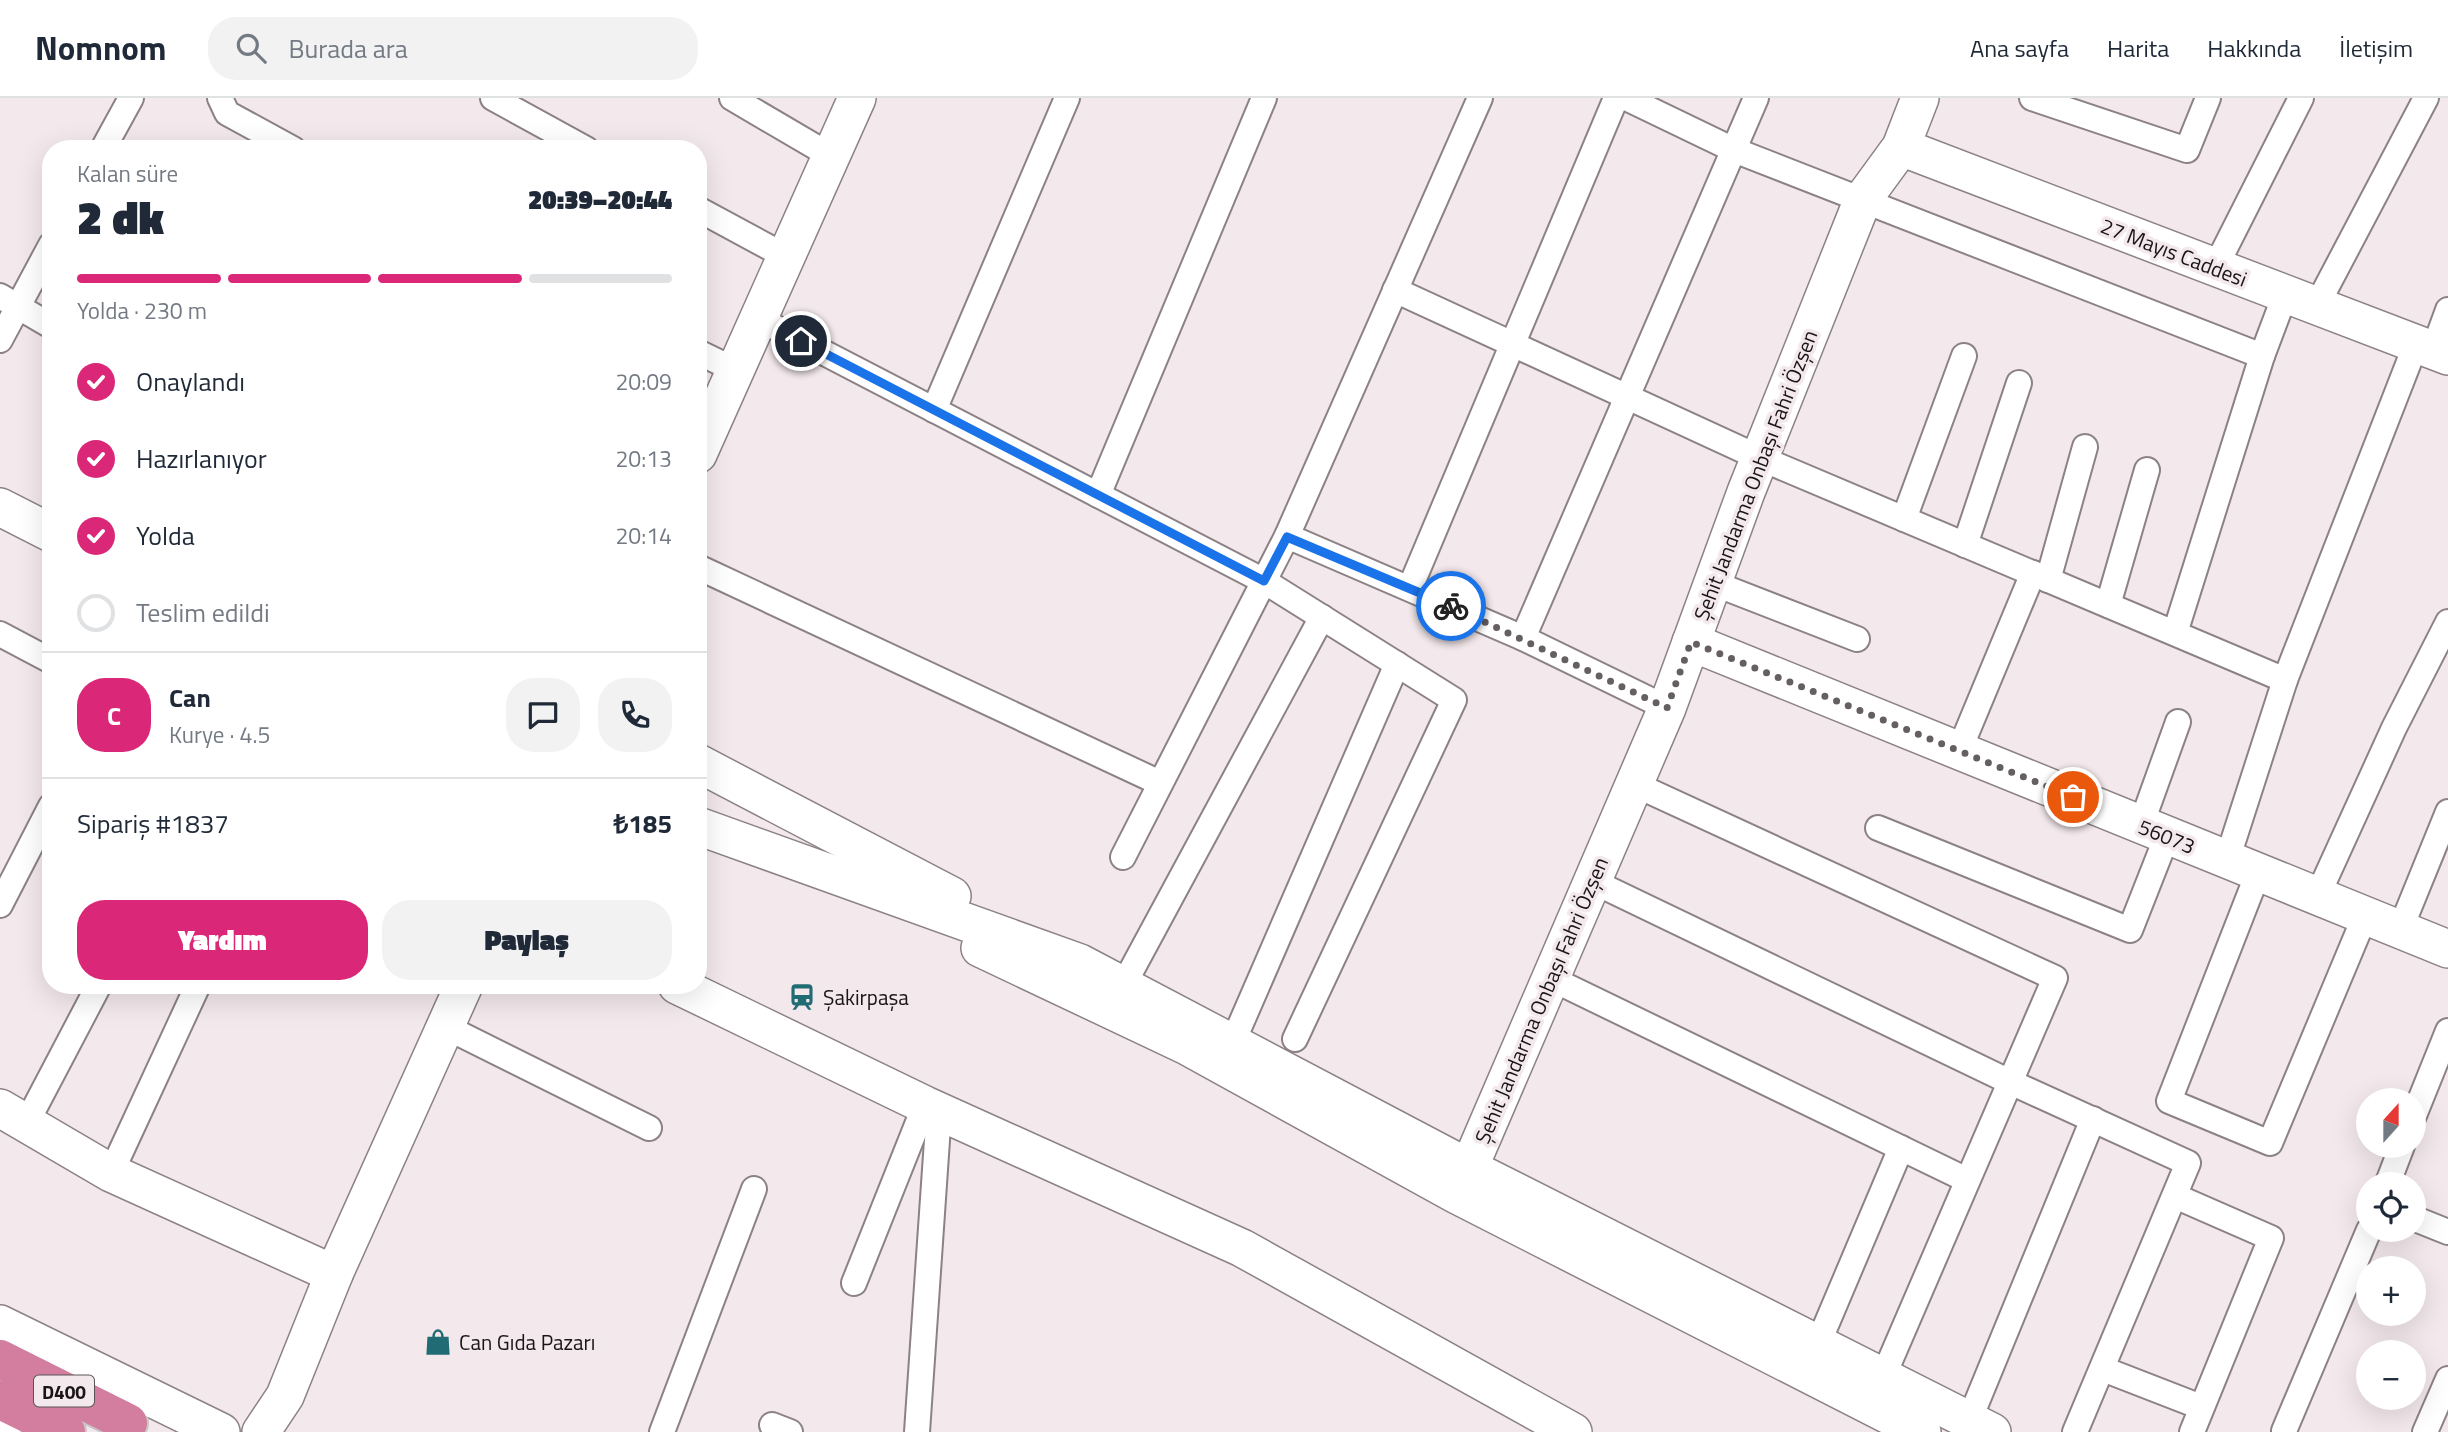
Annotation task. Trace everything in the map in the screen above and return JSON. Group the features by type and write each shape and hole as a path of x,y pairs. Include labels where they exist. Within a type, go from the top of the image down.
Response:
{"highway":[{"name":"D400","path":"0,1359 128,1423"},
{"name":"D400","path":"0,1400 65,1432"}],"main road":[{"path":"707,433 857,98"},
{"name":"Şehit Jandarma Onbaşı Fahri Özşen","path":"1469,1167 1667,708 1760,458 1863,199 1901,147 1920,98"},
{"name":"27 Mayıs Caddesi","path":"1901,147 2432,350"},
{"path":"0,484 42,505"},
{"path":"0,507 42,528"},
{"name":"56073","path":"1691,642 2448,949"},
{"path":"707,768 1469,1167 1981,1426"},
{"path":"707,829 1080,962"},
{"path":"707,851 978,947 1187,1046 1457,1195 1922,1432"},
{"path":"261,1432 285,1396 334,1274 460,994"},
{"path":"696,994 932,1108 1241,1248 1573,1432"},
{"path":"13,1116 111,1173 334,1274"},
{"path":"0,1324 221,1432"},
{"path":"285,1396 287,1432"}],"street":[{"path":"108,140 131,98"},
{"path":"220,98 227,113 276,140"},
{"path":"492,98 569,140"},
{"path":"732,98 831,156"},
{"path":"934,410 1067,98"},
{"path":"1098,495 1264,98"},
{"path":"1122,857 1287,537 1480,98"},
{"path":"1410,588 1616,98"},
{"path":"1626,98 1734,150 2262,356"},
{"path":"1523,638 1756,98"},
{"path":"2032,98 2187,150 2207,98"},
{"path":"2215,268 2301,98"},
{"path":"2175,633 2262,356 2301,301 2426,98"},
{"path":"707,214 785,256"},
{"path":"0,340 9,301 42,257"},
{"path":"1395,290 1760,458 2285,680"},
{"path":"9,301 42,321"},
{"path":"2365,916 2270,1143 2169,1101 2243,867 2285,680 2448,310"},
{"path":"757,318 1264,581 1454,700 1295,1039"},
{"path":"707,356 734,370"},
{"path":"1904,519 1964,356"},
{"path":"1965,545 2019,383"},
{"path":"1959,751 2041,577 2085,447"},
{"path":"2108,605 2147,470"},
{"path":"1287,537 1523,638 1667,708"},
{"path":"707,571 1160,783"},
{"path":"1713,583 1857,639"},
{"path":"1124,984 1322,617"},
{"path":"2317,897 2394,728 2448,622"},
{"path":"0,635 42,656"},
{"path":"1232,1044 1397,664"},
{"path":"1878,828 2130,930 2178,722"},
{"path":"1634,784 2054,978 1883,1377"},
{"path":"2400,930 2448,812"},
{"path":"0,905 42,823"},
{"path":"1592,881 2008,1081 2188,1163 2075,1432"},
{"path":"1550,978 1967,1180"},
{"path":"13,1116 93,994"},
{"path":"111,1173 194,994"},
{"path":"446,1027 649,1128"},
{"path":"2425,1088 2448,1031"},
{"path":"854,1283 932,1108"},
{"path":"917,1432 932,1108"},
{"path":"1981,1426 2093,1119"},
{"path":"1818,1344 1901,1148"},
{"path":"662,1432 754,1189"},
{"path":"2175,1196 2271,1238 2192,1432"},
{"path":"2426,1224 2448,1232"},
{"path":"2284,1431 2364,1242"},
{"path":"2103,1369 2201,1407"},
{"path":"2425,1432 2448,1378"}],"way so far":[{"path":"1451,606 1667,708 1691,642 2073,797"}],"place":[{"name":"Şakirpaşa","path":"802,997"},
{"name":"Can Gıda Pazarı","path":"438,1342"}],"route":[{"path":"801,341 1264,581 1287,537 1451,606"}]}
